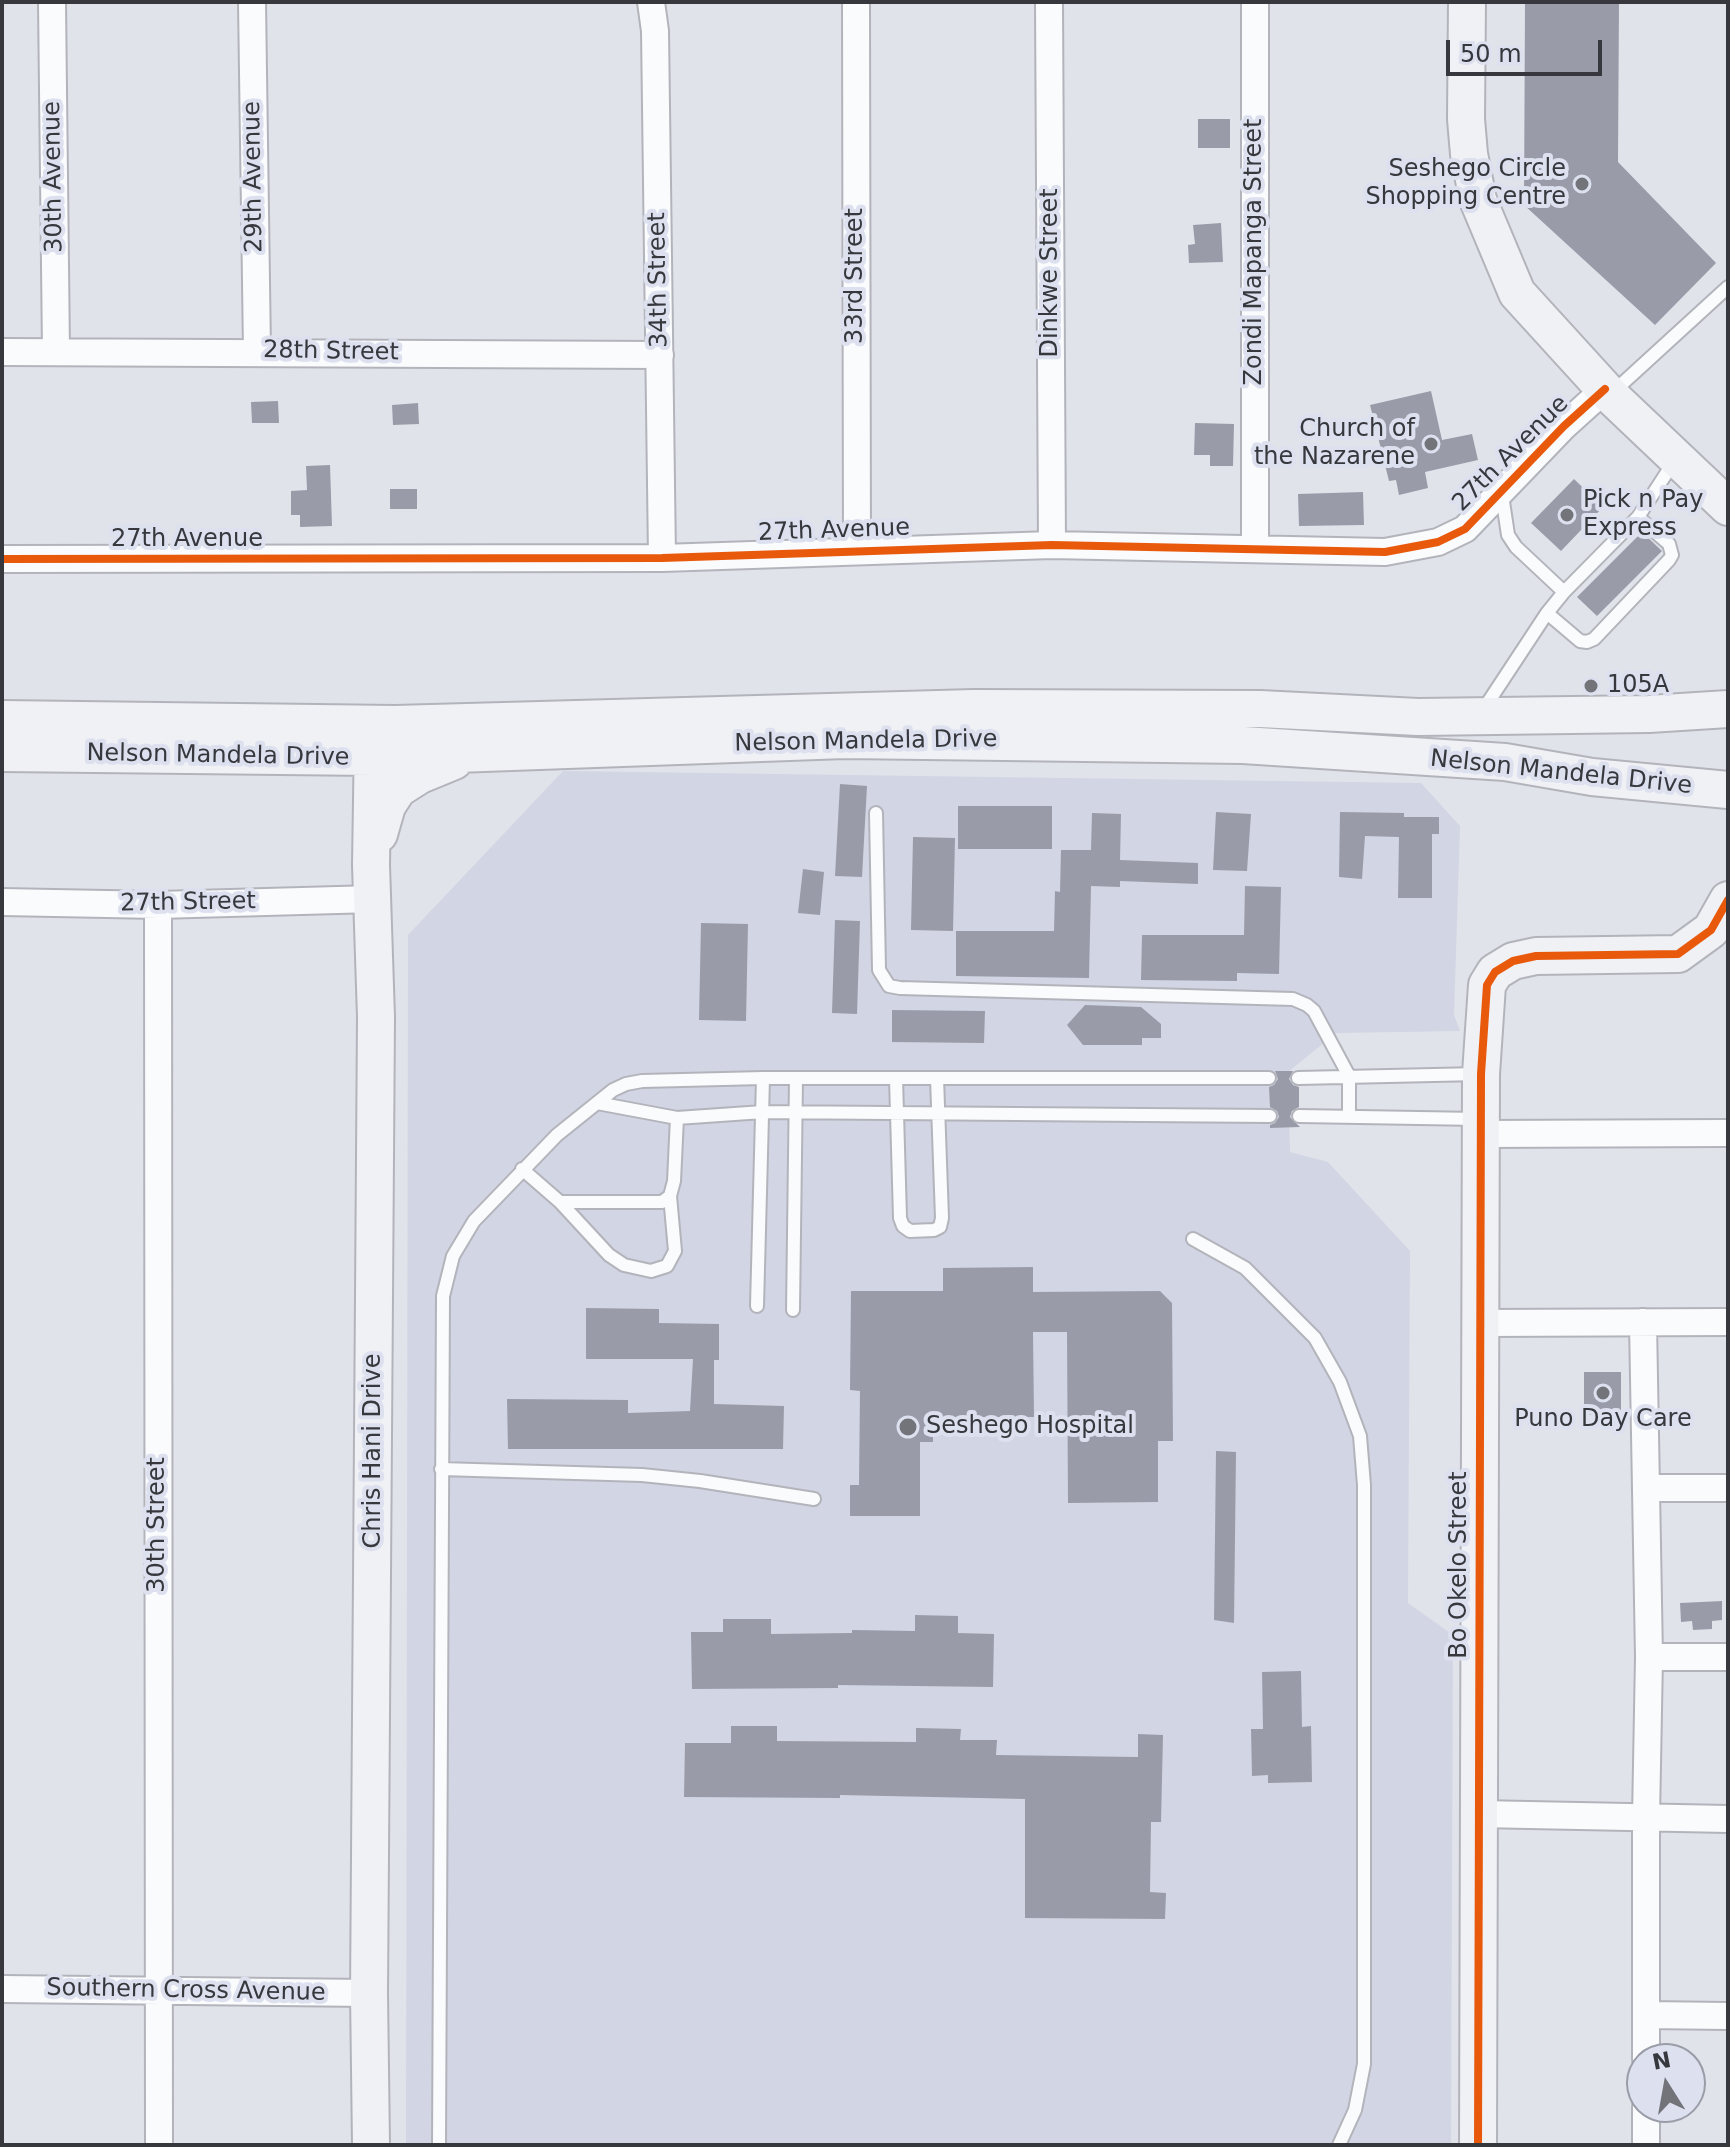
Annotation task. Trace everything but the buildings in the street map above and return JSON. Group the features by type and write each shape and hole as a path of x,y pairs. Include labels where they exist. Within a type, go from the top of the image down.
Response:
{"main road":[{"path":"1467,2 1466,119 1478,200 1517,293 1608,392 1677,457 1727,511"},
{"name":"Nelson Mandela Drive","path":"2,753 373,740 974,708 1260,709 1418,717 1649,714 1728,709"},
{"name":"Nelson Mandela Drive","path":"2,719 373,740 470,754 845,740 1243,745 1505,762 1592,777 1728,790"},
{"name":"Chris Hani Drive","path":"371,2145 369,1993 376,1017 372,882 373,740"},
{"path":"372,882 387,806 398,789 420,775 470,754"},
{"name":"Bo Okelo Street","path":"1478,2145 1481,1074 1487,985 1495,972 1513,961 1536,956 1678,954 1711,930 1728,900"}],"street":[{"name":"30th Avenue","path":"52,2 56,352"},
{"name":"29th Avenue","path":"252,2 257,351"},
{"name":"34th Street","path":"651,2 655,31 662,558"},
{"name":"33rd Street","path":"856,2 857,550"},
{"name":"Dinkwe Street","path":"1049,2 1052,545"},
{"name":"Zondi Mapanga Street","path":"1255,2 1255,549"},
{"name":"28th Street","path":"2,352 660,355"},
{"name":"27th Avenue","path":"2,559 662,558 1052,545 1385,552 1426,544 1465,529 1564,426 1608,392"},
{"name":"27th Street","path":"2,902 158,905 372,882"},
{"name":"30th Street","path":"158,905 159,2145"},
{"path":"1481,1127 1728,1133"},
{"path":"1643,1322 1649,1657 1646,2043"},
{"path":"1482,1323 1728,1322"},
{"path":"1647,1488 1728,1488"},
{"path":"1649,1657 1728,1657"},
{"path":"1479,1814 1728,1819"},
{"name":"Southern Cross Avenue","path":"2,1989 369,1993"},
{"path":"1646,2015 1728,2016"},
{"path":"1646,2123 1646,2145"}],"lane":[{"path":"1608,392 1728,287"},
{"path":"1484,715 1489,701 1547,613 1638,517 1677,457"},
{"path":"1502,492 1508,535 1516,547 1564,592"},
{"path":"1547,613 1580,641 1594,639 1669,560 1672,555 1669,544 1638,517"},
{"path":"876,813 879,970 889,986 1293,999 1314,1011 1349,1076 1349,1117"},
{"path":"1298,1078 1481,1074"},
{"path":"439,2145 443,1296 461,1240 474,1221 567,1126 613,1090 642,1081 763,1078 1269,1078"},
{"path":"757,1306 763,1078"},
{"path":"896,1078 900,1218 903,1226 910,1231 934,1230 940,1227 942,1218 937,1078"},
{"path":"793,1310 796,1079"},
{"path":"597,1103 677,1118 763,1112 1270,1116"},
{"path":"1299,1116 1481,1127"},
{"path":"522,1169 560,1202 609,1255 624,1265 651,1271 667,1266 675,1251 670,1196 674,1181 677,1118"},
{"path":"560,1202 654,1203 670,1196"},
{"path":"1193,1239 1245,1268 1315,1338 1340,1382 1360,1436 1364,1485 1364,2064 1355,2110 1339,2145"},
{"path":"441,1469 642,1475 814,1499"}],"shaded area":[{"name":"Seshego Hospital","path":"563,771 1421,783 1460,826 1454,1015 1460,1031 1336,1033 1288,1072 1290,1152 1328,1162 1410,1251 1408,1603 1453,1635 1451,2145 406,2145 408,935"}],"cycle path":[{"path":"2,559 662,558 1052,545 1385,552 1438,542 1465,529 1564,426 1605,389"},
{"path":"1478,2145 1481,1074 1487,985 1495,972 1513,961 1536,956 1678,954 1711,930 1728,900"}],"place":[{"name":"Seshego Circle Shopping Centre","path":"1582,184"},
{"name":"Church of the Nazarene","path":"1431,444"},
{"name":"Pick n Pay Express","path":"1567,515"},
{"name":"105A","path":"1591,686"},
{"name":"Puno Day Care","path":"1603,1393"},
{"name":"Seshego Hospital","path":"908,1427"}]}
